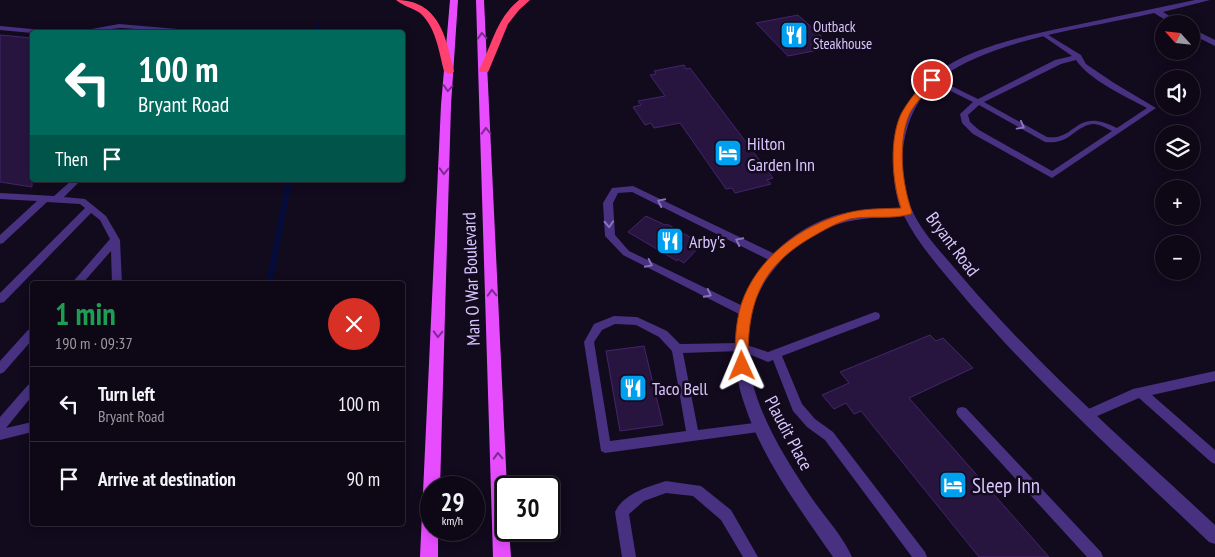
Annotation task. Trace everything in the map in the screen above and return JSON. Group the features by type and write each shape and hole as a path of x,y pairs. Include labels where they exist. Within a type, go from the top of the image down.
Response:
{"highway":[{"path":"401,0 426,12 433,20 438,28 449,71"},
{"path":"484,70 494,55 497,37 502,24 525,0"}],"main road":[{"name":"Man O War Boulevard","path":"432,476 446,105 454,0"},
{"name":"Man O War Boulevard","path":"480,0 502,557"},
{"path":"429,557 430,541"}],"street":[{"name":"Bryant Road","path":"1206,0 1003,44 956,63 932,80 921,91 906,113 900,130 898,173 907,212 924,240 1004,333 1215,536"},
{"path":"1156,11 1163,15"},
{"path":"1200,35 1215,43"},
{"name":"Plaudit Place","path":"843,557 771,447 750,403 742,366 741,333 747,304 761,276 774,258 792,243 828,222 856,215 907,212"}],"lane":[{"path":"97,30 118,26 165,30"},
{"path":"0,28 30,31"},
{"path":"1045,34 1078,57 1083,65 1111,85 1152,108 1052,175 976,132 966,123 964,114 978,102 1058,62 1078,57"},
{"path":"932,80 978,102 1046,139 1061,140 1091,122 1100,123 1118,131"},
{"path":"56,200 75,182"},
{"path":"745,312 626,253 610,236 608,203 615,190 633,189 774,258"},
{"path":"0,196 82,201 104,218 115,240 117,281"},
{"path":"0,241 45,199"},
{"path":"0,299 91,208"},
{"path":"79,281 115,240"},
{"path":"677,349 741,347 768,357 875,316"},
{"path":"693,436 677,349 663,334 637,321 614,320 598,327 589,342 605,447 693,436 762,427"},
{"path":"0,369 30,334"},
{"path":"776,354 797,407 811,423 829,436 920,557"},
{"path":"1088,415 1133,394 1215,376"},
{"path":"0,426 30,390"},
{"path":"1141,392 1215,458"},
{"path":"962,412 1096,557"},
{"path":"0,434 30,427"},
{"path":"629,557 622,512 640,496 666,487 696,490 726,515 751,557"}],"building":[{"name":"Outback Steakhouse","path":"798,15 833,47 788,56 756,23"},
{"path":"0,35 30,38 30,182 32,182 32,187 0,182"},
{"name":"Hilton Garden Inn","path":"684,65 686,69 690,68 773,178 767,180 771,184 735,193 732,188 726,189 680,123 654,128 651,123 645,125 633,107 641,105 638,101 665,96 650,75 656,74 654,71"},
{"name":"Arby's","path":"646,216 665,225 667,224 702,244 684,263 678,259 677,261 628,232"},
{"name":"Sleep Inn","path":"930,335 936,341 943,338 973,368 909,398 1049,557 979,557 861,411 854,414 846,403 834,409 822,395 849,383 840,372"},
{"name":"Taco Bell","path":"644,346 663,425 620,431 606,351"}],"waterway":[{"path":"318,22 318,30"},
{"path":"270,281 289,182"}],"place":[{"name":"Outback Steakhouse","path":"794,35"},
{"name":"Hilton Garden Inn","path":"728,153"},
{"name":"Arby's","path":"670,241"},
{"name":"Taco Bell","path":"633,388"},
{"name":"Sleep Inn","path":"953,485"}],"route":[{"path":"742,366 741,333 747,304 761,276 774,258 792,243 828,222 870,213 907,212 898,173 900,130 906,113 921,91 932,80"}]}
